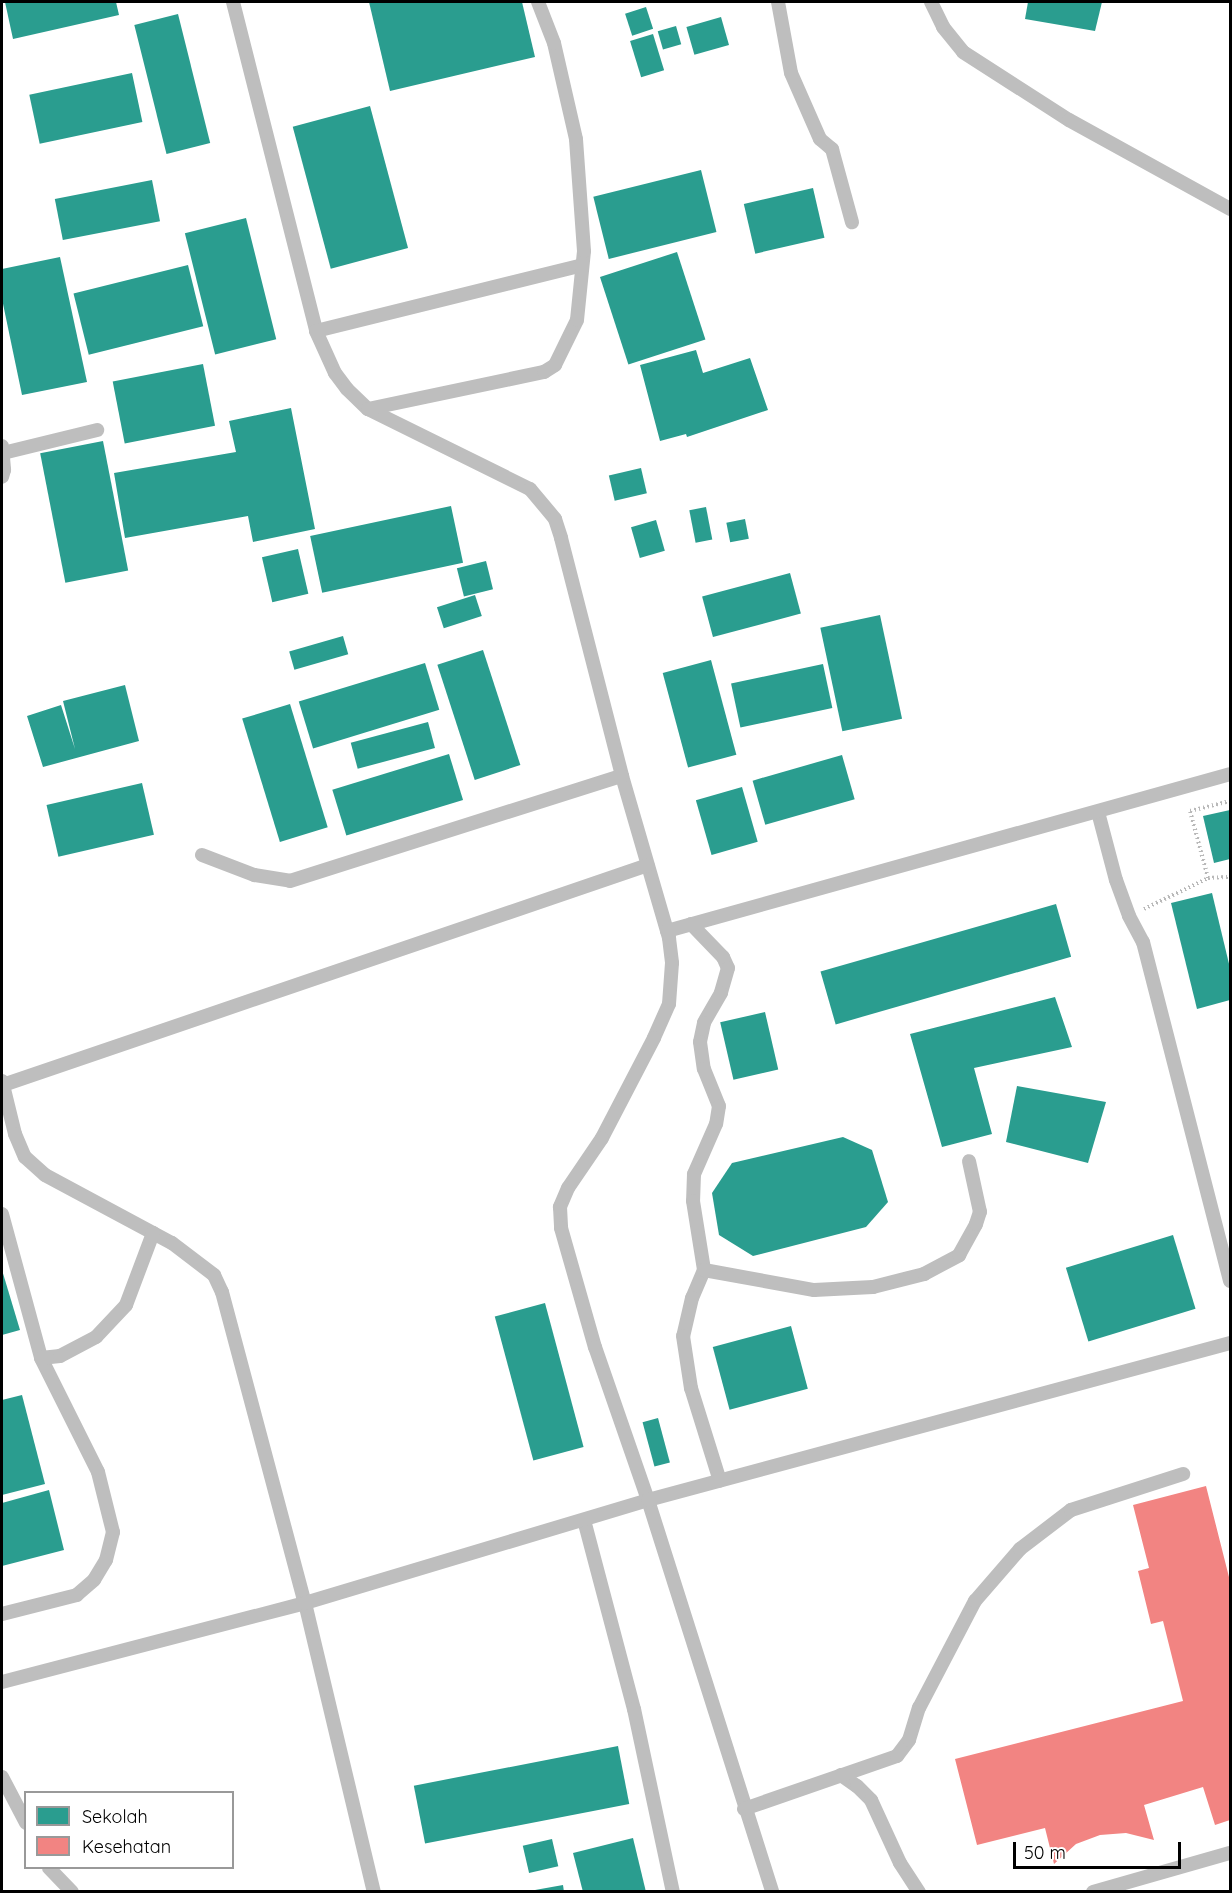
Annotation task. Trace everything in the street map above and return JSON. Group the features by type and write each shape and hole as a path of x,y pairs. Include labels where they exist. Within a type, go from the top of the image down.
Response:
{"lane":[{"path":"233,2 316,331 335,373 368,409 530,489 555,519 561,538 622,776 667,931 672,963 669,1004 602,1138 568,1188 560,1207 561,1228 595,1347 648,1500 772,1892"},
{"path":"368,409 544,372 555,365 577,320 584,250 576,140 554,43 538,2"},
{"path":"778,2 791,73 820,140 832,149 852,222"},
{"path":"931,2 943,27 963,52 1069,120 1230,209"},
{"path":"316,331 582,266"},
{"path":"2,477 2,449 97,430"},
{"path":"667,931 1230,774"},
{"path":"202,855 254,875 290,881 622,776"},
{"path":"1098,812 1116,880 1129,916 1143,942 1230,1281"},
{"path":"374,1892 305,1603 222,1292 214,1275 195,1258 45,1175 25,1157 15,1134 2,1083 648,865"},
{"path":"692,924 723,957 728,968 721,993 704,1023 700,1042 704,1069 719,1106 716,1124 694,1174 693,1201 704,1270 692,1298 683,1336 691,1389 720,1481"},
{"path":"704,1270 814,1290 873,1287 924,1274 959,1255 976,1224 980,1212 969,1161"},
{"path":"2,1214 41,1358 98,1473 113,1532 106,1560 94,1580 77,1595 2,1614"},
{"path":"41,1358 60,1356 96,1337 126,1305 153,1233"},
{"path":"2,1682 305,1603 648,1500 1230,1343"},
{"path":"744,1809 897,1756 904,1750 919,1708 975,1601 1020,1549 1071,1510 1183,1474"},
{"path":"584,1520 634,1709 673,1892"},
{"path":"840,1775 857,1786 871,1800 900,1863 919,1892"},
{"path":"2,1777 24,1819"},
{"path":"1093,1892 1230,1853"},
{"path":"50,1869 72,1892"}],"path":[{"path":"1208,878 1190,811 1230,801"},
{"path":"1129,916 1208,878 1230,877"}],"building: Sekolah":[{"path":"5,2 116,2 119,15 13,39"},
{"path":"369,2 522,2 535,57 390,91"},
{"path":"1028,2 1102,2 1095,31 1025,19"},
{"path":"646,7 653,29 632,36 625,14"},
{"path":"178,14 210,143 167,154 134,25"},
{"path":"721,17 729,45 694,55 686,27"},
{"path":"676,26 681,44 663,50 658,31"},
{"path":"653,34 664,70 641,77 630,41"},
{"path":"132,73 142,122 40,144 29,95"},
{"path":"370,106 408,248 331,269 293,127"},
{"path":"701,170 716,232 609,259 593,197"},
{"path":"152,180 160,221 63,240 55,199"},
{"path":"813,188 824,238 755,254 744,204"},
{"path":"246,218 276,339 215,355 185,233"},
{"path":"677,252 705,339 628,365 600,277"},
{"path":"60,257 87,382 22,395 2,299 2,269"},
{"path":"188,265 203,326 89,355 74,294"},
{"path":"696,350 703,373 750,358 768,410 687,437 686,434 660,441 640,365"},
{"path":"203,364 215,426 125,443 113,382"},
{"path":"291,408 315,529 253,542 248,516 125,538 114,473 236,452 229,421"},
{"path":"103,441 128,571 65,583 40,453"},
{"path":"641,468 647,493 615,501 609,475"},
{"path":"451,506 463,563 322,593 310,536"},
{"path":"706,507 712,539 696,543 689,510"},
{"path":"745,519 749,539 730,542 726,523"},
{"path":"656,520 665,551 640,558 631,527"},
{"path":"298,549 308,594 272,602 262,557"},
{"path":"486,561 493,589 464,596 457,568"},
{"path":"790,573 801,614 713,637 702,597"},
{"path":"475,595 482,616 444,628 437,607"},
{"path":"880,615 902,719 842,731 820,628"},
{"path":"343,636 348,654 294,670 289,651"},
{"path":"483,650 520,765 475,780 437,665"},
{"path":"711,660 736,755 688,768 663,673"},
{"path":"425,663 439,710 313,748 299,702"},
{"path":"823,664 832,708 740,728 731,684"},
{"path":"125,685 139,741 43,767 27,716 61,705 75,749 63,701"},
{"path":"290,704 328,827 280,842 242,719"},
{"path":"428,722 435,748 358,769 351,743"},
{"path":"449,754 463,800 346,836 332,790"},
{"path":"842,755 855,799 765,825 753,781"},
{"path":"142,783 154,835 58,857 47,805"},
{"path":"742,787 758,842 712,855 696,800"},
{"path":"1230,810 1230,859 1214,863 1203,816"},
{"path":"1212,893 1230,968 1230,1000 1197,1009 1171,903"},
{"path":"1056,904 1071,957 836,1024 820,972"},
{"path":"1055,997 1072,1047 974,1068 992,1134 942,1147 910,1034"},
{"path":"765,1012 778,1069 733,1080 720,1022"},
{"path":"1017,1086 1106,1102 1088,1163 1006,1142"},
{"path":"843,1137 872,1150 888,1202 866,1227 753,1256 719,1235 712,1193 732,1163"},
{"path":"1173,1235 1196,1309 1088,1341 1066,1268"},
{"path":"2,1270 20,1330 2,1335"},
{"path":"545,1303 584,1447 533,1460 495,1316"},
{"path":"791,1326 808,1389 730,1410 713,1347"},
{"path":"22,1395 45,1484 2,1495 2,1400"},
{"path":"658,1418 670,1462 654,1467 643,1422"},
{"path":"49,1490 64,1550 2,1566 2,1503"},
{"path":"618,1746 629,1804 425,1844 414,1786"},
{"path":"633,1838 646,1892 583,1892 573,1853"},
{"path":"552,1839 558,1866 529,1873 523,1846"},
{"path":"563,1885 564,1892 535,1892 535,1890"}],"building: Kesehatan":[{"path":"1206,1486 1230,1581 1230,1820 1215,1825 1203,1787 1144,1805 1154,1840 1126,1833 1100,1835 1076,1844 1054,1864 1045,1828 977,1845 955,1759 1183,1701 1163,1621 1151,1624 1138,1571 1149,1568 1133,1505"}]}
